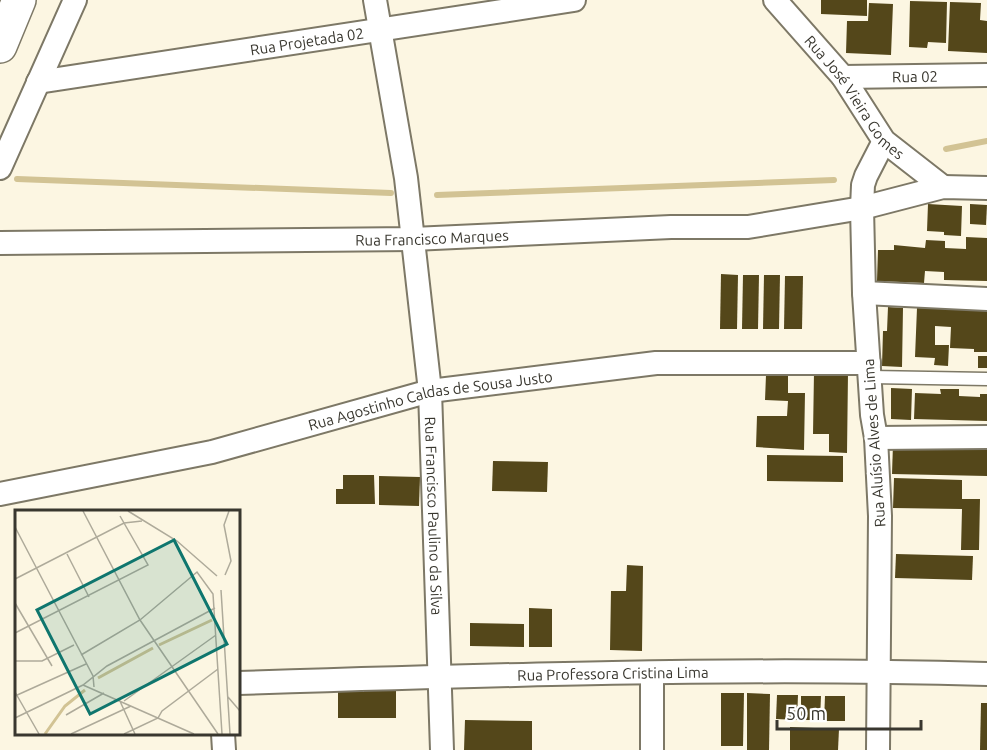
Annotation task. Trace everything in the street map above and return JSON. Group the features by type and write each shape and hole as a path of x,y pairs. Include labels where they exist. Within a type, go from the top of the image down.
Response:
{"main road":[{"path":"0,46 19,0"}],"street":[{"path":"0,168 75,0"},
{"name":"Rua Francisco Paulino da Silva","path":"375,0 406,178 430,391 442,750"},
{"name":"Rua Projetada 02","path":"38,82 574,0"},
{"name":"Rua José Vieira Gomes","path":"777,1 843,76 884,141 943,187"},
{"name":"Rua 02","path":"843,76 987,75"},
{"name":"Rua Aluísio Alves de Lima","path":"878,750 880,516 864,293 862,207 863,185 866,176 884,141"},
{"name":"Rua Francisco Marques","path":"0,243 413,239 671,227 748,226 862,207 943,187 987,188"},
{"path":"864,293 987,300"},
{"name":"Rua Agostinho Caldas de Sousa Justo","path":"0,494 212,452 430,391 656,363 870,370"},
{"path":"876,438 987,436"},
{"name":"Rua Professora Cristina Lima","path":"240,683 652,673 880,671 987,674"},
{"path":"652,673 652,750"},
{"path":"223,735 224,750"}],"lane":[{"path":"870,370 987,379"}],"building":[{"path":"821,0 867,0 867,16 821,14"},
{"path":"910,1 947,2 946,43 928,42 927,48 909,47"},
{"path":"950,2 981,3 980,20 987,21 987,53 948,51"},
{"path":"869,3 893,4 891,55 846,53 847,21 868,21"},
{"path":"928,204 962,206 961,236 927,231"},
{"path":"970,204 987,205 986,225 970,224"},
{"path":"966,237 987,238 987,281 944,280 944,272 925,271 924,283 877,281 878,250 894,250 894,245 925,248 926,240 945,241 945,248 966,249"},
{"path":"721,274 738,275 737,329 720,329"},
{"path":"743,275 759,275 758,329 742,329"},
{"path":"764,275 780,275 779,329 763,329"},
{"path":"785,276 803,276 802,329 784,329"},
{"path":"888,307 903,308 902,367 882,366 883,331 887,331"},
{"path":"917,308 987,310 987,352 950,348 951,327 935,326 935,345 949,345 948,366 934,365 935,358 915,357"},
{"path":"978,356 987,356 987,368 978,368"},
{"path":"814,372 848,373 847,453 829,452 829,434 813,434"},
{"path":"766,375 788,375 788,393 805,393 804,450 756,447 757,416 787,416 788,401 765,400"},
{"path":"891,388 912,389 911,420 891,419"},
{"path":"940,389 959,389 959,396 980,397 980,394 987,394 987,421 914,419 915,393 941,394"},
{"path":"893,444 987,446 987,476 892,474"},
{"path":"767,455 843,456 843,482 767,481"},
{"path":"493,461 548,462 547,492 492,491"},
{"path":"343,475 374,475 375,504 336,504 336,489 343,489"},
{"path":"379,476 420,477 419,506 379,505"},
{"path":"894,478 962,480 962,499 980,499 979,550 961,550 962,509 893,508"},
{"path":"896,554 973,556 972,580 895,578"},
{"path":"627,565 643,566 642,651 610,650 611,591 626,591"},
{"path":"529,608 552,609 552,647 529,647"},
{"path":"470,623 524,624 524,647 470,646"},
{"path":"364,686 396,686 396,718 338,718 338,692 364,692"},
{"path":"721,693 744,693 743,746 721,746"},
{"path":"747,693 770,694 769,750 747,750"},
{"path":"777,695 798,695 797,720 776,719"},
{"path":"801,696 821,696 820,720 801,720"},
{"path":"825,696 845,696 845,721 824,721"},
{"path":"981,703 987,703 987,750 980,750"},
{"path":"465,720 532,721 532,750 464,750"},
{"path":"790,727 839,729 838,750 790,750"}],"waterway":[{"path":"946,149 987,141"},
{"path":"17,179 391,193"},
{"path":"437,195 834,180"}]}
